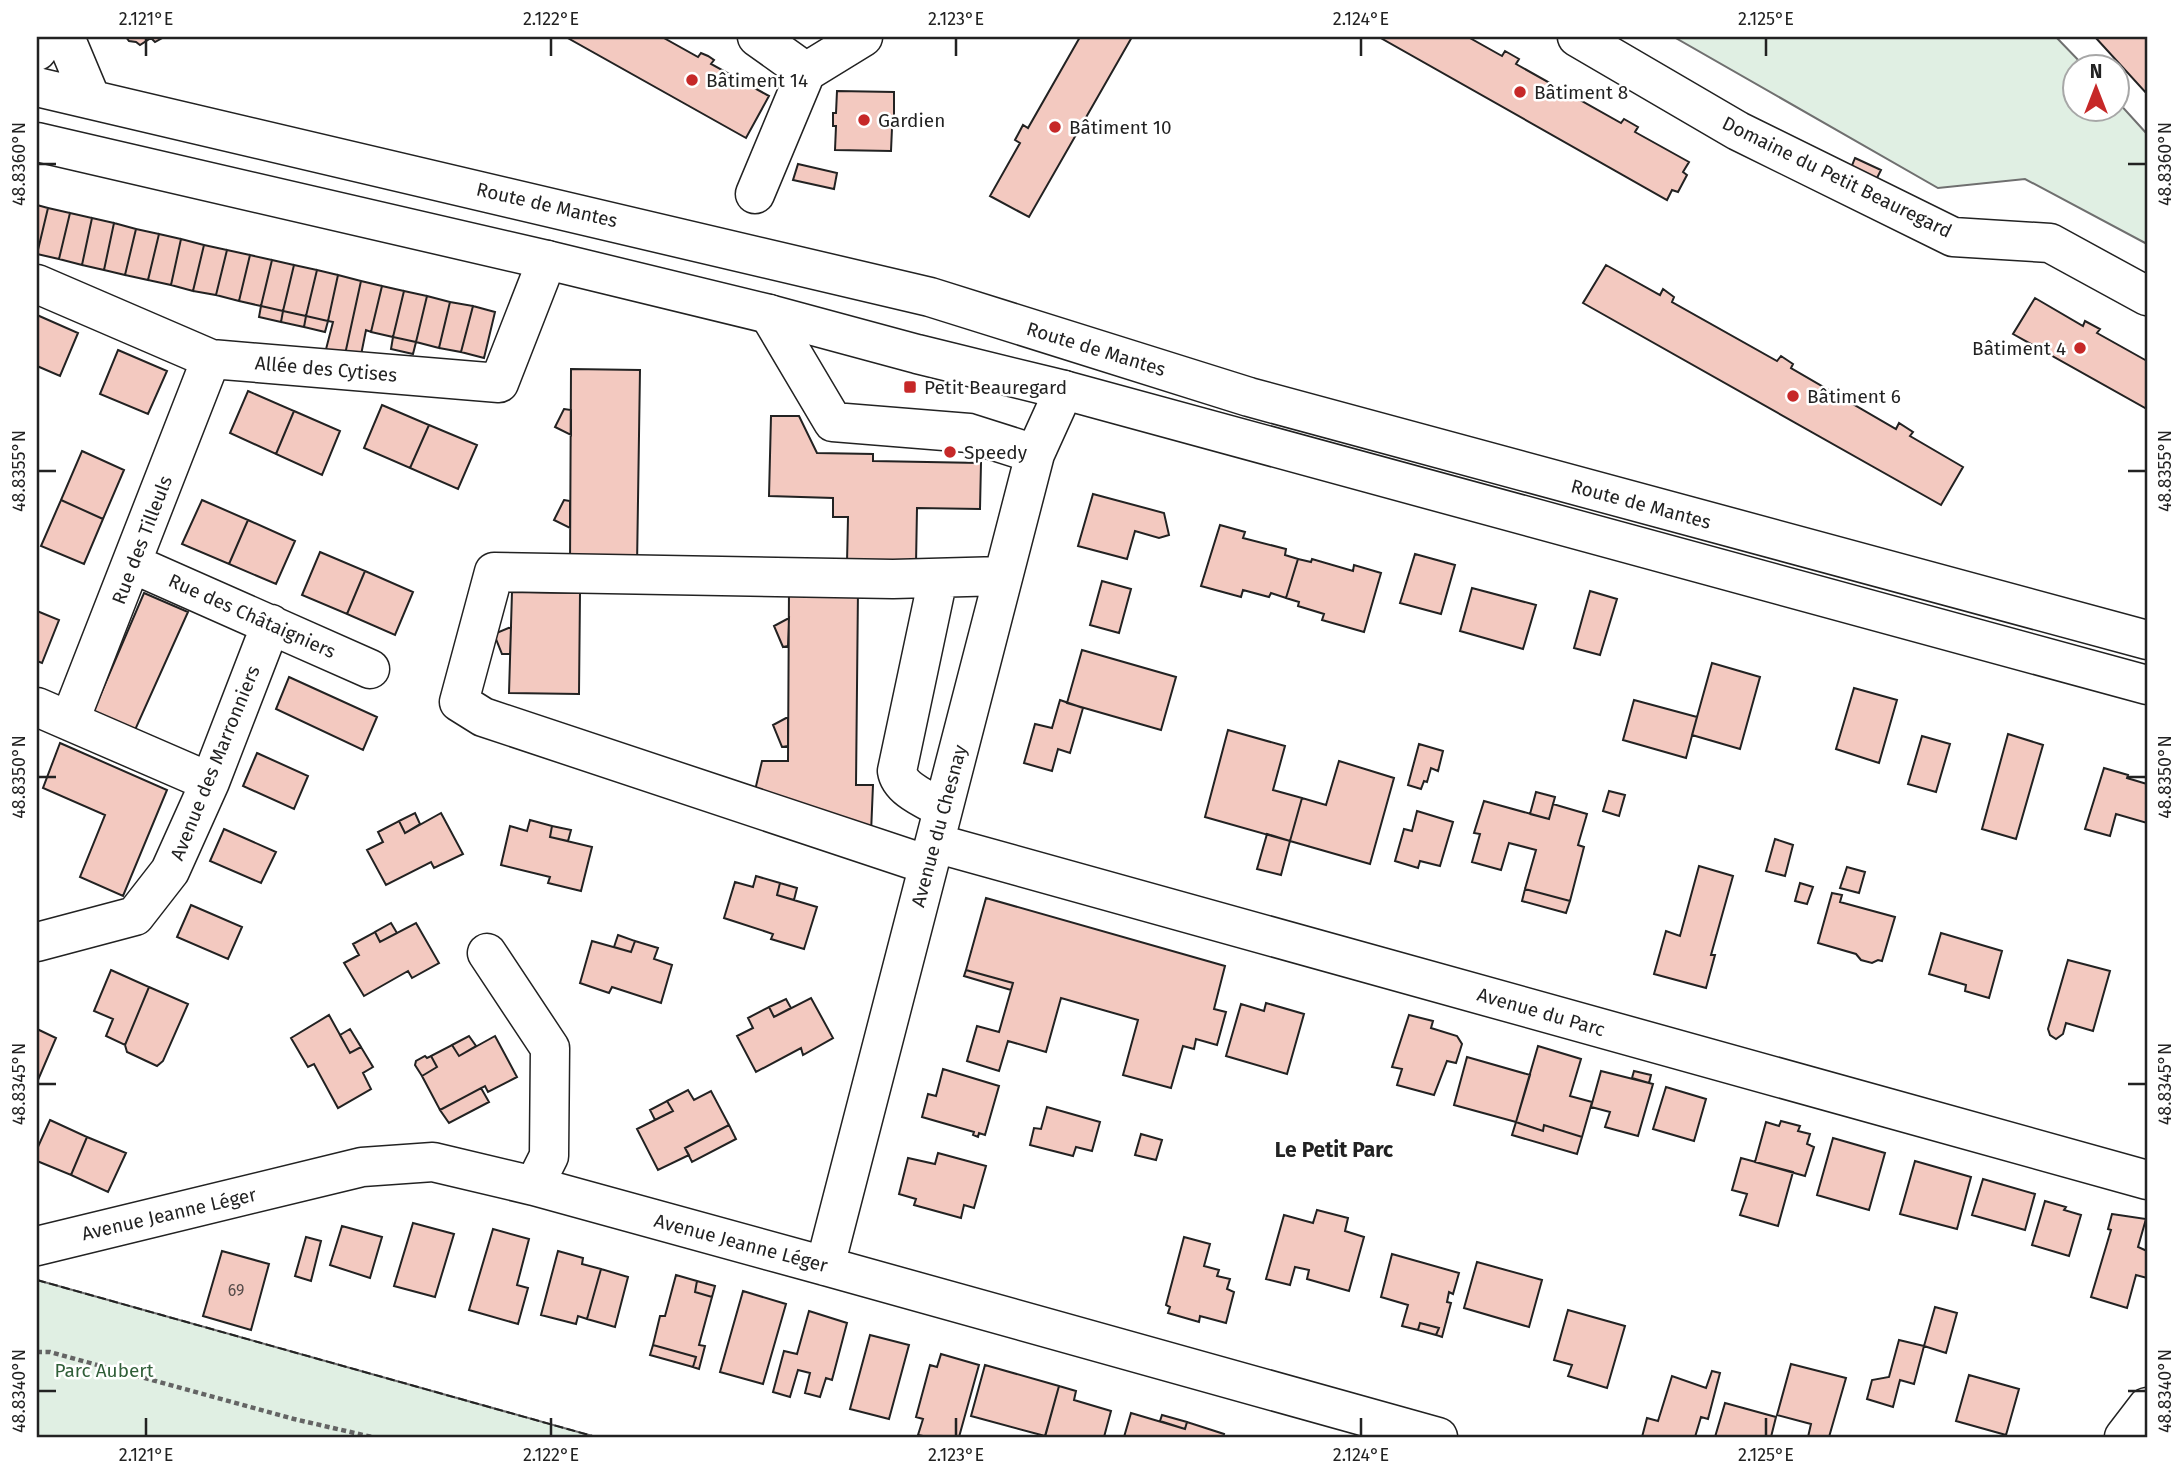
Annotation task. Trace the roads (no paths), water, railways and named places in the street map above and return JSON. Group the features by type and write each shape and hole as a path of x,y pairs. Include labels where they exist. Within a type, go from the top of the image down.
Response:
{"street":[{"path":"37,51 47,37"},
{"path":"65,37 91,99"},
{"path":"757,37 806,72"},
{"path":"755,194 806,72 863,37"},
{"name":"Domaine du Petit Beauregard","path":"1577,37 1738,131 1953,237 2050,243 2147,296"},
{"name":"Route de Mantes","path":"37,87 930,297 1250,397 2147,640"},
{"path":"37,142 769,314 1064,390 2147,685"},
{"name":"Allée des Cytises","path":"37,284 211,359 499,383 547,260"},
{"path":"769,314 832,422 969,433 1035,454"},
{"name":"Rue des Tilleuls","path":"54,714 133,564 211,359"},
{"name":"Avenue du Chesnay","path":"825,1265 1035,454 1064,390"},
{"name":"Rue des Châtaigniers","path":"133,564 370,670"},
{"path":"935,839 483,717 459,702 494,572 893,579 1003,576"},
{"path":"935,839 906,786 898,779 897,771 938,578"},
{"name":"Avenue des Marronniers","path":"37,942 135,916 170,871 210,782 271,624"},
{"path":"54,714 210,782"},
{"name":"Avenue du Parc","path":"935,839 2147,1180"},
{"path":"487,953 550,1048 549,1156 534,1186"},
{"name":"Avenue Jeanne Léger","path":"37,1245 362,1167 433,1162 534,1186 825,1265 1438,1437"},
{"path":"2124,1437 2147,1407"}],"place":[{"name":"Bâtiment 14","path":"692,80"},
{"name":"Bâtiment 8","path":"1520,92"},
{"name":"Gardien","path":"864,120"},
{"name":"Bâtiment 10","path":"1055,127"},
{"name":"Bâtiment 4","path":"2080,348"},
{"name":"Petit Beauregard","path":"910,387"},
{"name":"Bâtiment 6","path":"1793,396"},
{"name":"Speedy","path":"950,452"}],"district":[{"name":"Le Petit Parc","path":"1334,1150"}],"park label":[{"name":"Parc Aubert","path":"104,1370"}]}
